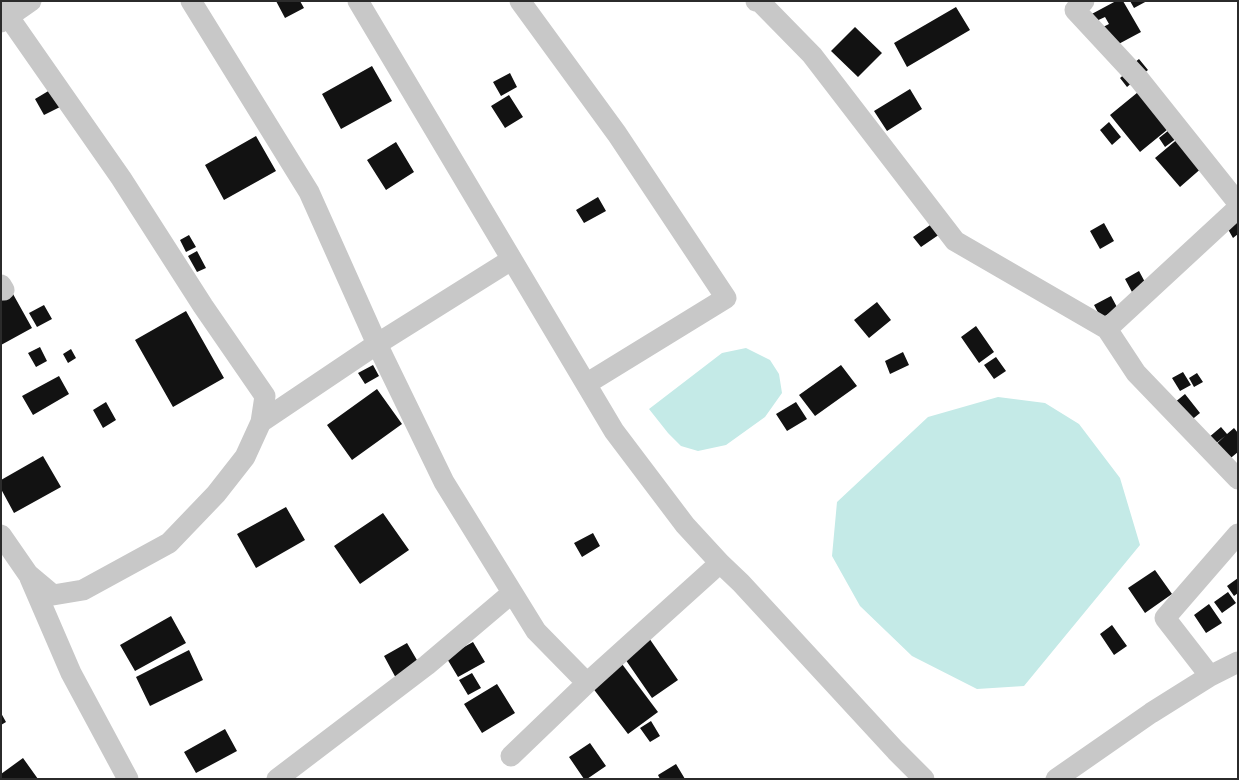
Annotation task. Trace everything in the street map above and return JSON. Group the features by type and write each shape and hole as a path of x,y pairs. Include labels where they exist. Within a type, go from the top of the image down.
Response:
{"street":[{"path":"28,574 53,595 83,590 169,543 216,494 245,457 260,422 265,396 203,306 121,178 3,15 32,1"},
{"path":"191,1 309,192 377,344 444,482 536,632 587,683"},
{"path":"358,1 511,260 619,437 685,525 720,564 741,583 896,751 924,779"},
{"path":"520,1 617,134 726,298 586,384"},
{"path":"756,1 760,2 812,55 955,241 1107,329 1136,372 1238,479"},
{"path":"1084,1 1075,10 1139,79 1238,202"},
{"path":"1107,329 1238,208"},
{"path":"260,422 377,344 511,260"},
{"path":"1210,676 1165,618 1238,534"},
{"path":"1,535 28,574 71,673 128,779"},
{"path":"511,756 587,683 720,564"},
{"path":"277,779 427,665 512,593"},
{"path":"1056,779 1151,713 1210,676 1238,662"}],"water":[{"path":"746,348 770,360 779,374 782,393 765,417 726,445 698,451 681,446 668,433 649,409 722,353"},
{"path":"998,397 1045,403 1079,424 1120,478 1140,545 1024,686 977,689 912,656 860,606 832,556 837,502 928,417"}],"building":[{"path":"276,1 300,1 304,8 285,18"},
{"path":"1116,1 1123,1 1141,32 1113,47 1103,27 1109,24 1105,17 1092,23 1088,16"},
{"path":"1130,1 1147,1 1134,8"},
{"path":"956,7 970,30 907,67 894,43"},
{"path":"855,27 882,53 858,77 831,51"},
{"path":"1139,59 1148,70 1139,77 1130,66"},
{"path":"372,66 392,101 341,129 322,94"},
{"path":"1127,72 1134,81 1127,87 1120,78"},
{"path":"510,73 517,87 501,96 493,82"},
{"path":"1143,88 1173,125 1140,152 1110,115"},
{"path":"910,89 922,109 887,131 874,111"},
{"path":"50,90 60,107 44,115 35,99"},
{"path":"509,95 523,117 505,128 491,106"},
{"path":"1109,122 1121,137 1112,145 1100,130"},
{"path":"1174,126 1181,135 1165,147 1159,138"},
{"path":"256,136 276,171 224,200 205,165"},
{"path":"1180,137 1204,166 1180,187 1155,158"},
{"path":"396,142 414,172 386,190 367,160"},
{"path":"598,197 606,211 584,223 576,210"},
{"path":"1238,217 1238,234 1233,238 1225,224"},
{"path":"933,223 940,234 921,247 913,237"},
{"path":"1104,223 1114,241 1100,249 1090,231"},
{"path":"189,235 196,247 186,252 180,240"},
{"path":"197,251 206,268 197,272 188,256"},
{"path":"1139,271 1146,284 1132,292 1125,279"},
{"path":"13,294 32,328 1,345 1,301"},
{"path":"1111,296 1118,309 1101,318 1094,305"},
{"path":"877,302 891,320 869,338 854,320"},
{"path":"44,305 52,319 37,327 29,313"},
{"path":"186,311 224,378 173,407 135,340"},
{"path":"976,326 994,352 979,363 961,337"},
{"path":"40,347 47,361 36,367 28,353"},
{"path":"71,349 76,358 68,363 63,354"},
{"path":"903,352 909,365 890,374 885,361"},
{"path":"996,357 1006,371 994,379 984,365"},
{"path":"373,365 379,376 365,384 358,373"},
{"path":"841,365 857,386 815,416 799,395"},
{"path":"1183,372 1191,385 1180,391 1172,378"},
{"path":"1197,373 1203,382 1194,387 1189,378"},
{"path":"59,376 69,394 33,415 22,396"},
{"path":"377,389 402,424 352,460 327,425"},
{"path":"1185,394 1200,413 1189,422 1174,403"},
{"path":"106,402 116,420 103,428 93,410"},
{"path":"796,402 807,419 787,431 776,414"},
{"path":"1221,427 1227,434 1234,428 1238,433 1238,452 1227,461 1214,446 1225,436 1214,445 1208,438"},
{"path":"43,456 61,487 14,513 1,489 1,480"},
{"path":"286,507 305,540 256,568 237,534"},
{"path":"383,513 409,550 360,584 334,546"},
{"path":"593,533 600,546 582,557 574,543"},
{"path":"1155,570 1172,594 1145,613 1128,588"},
{"path":"1238,578 1238,593 1234,596 1227,586"},
{"path":"1228,592 1236,603 1222,613 1214,602"},
{"path":"1209,604 1222,623 1206,633 1194,615"},
{"path":"171,616 186,643 135,671 120,645"},
{"path":"1112,625 1127,646 1114,655 1100,634"},
{"path":"649,638 678,680 652,698 623,656"},
{"path":"473,642 485,662 458,677 446,657"},
{"path":"407,643 421,667 397,680 384,656"},
{"path":"189,650 203,680 150,706 136,677"},
{"path":"622,664 658,712 628,734 592,687"},
{"path":"472,673 481,688 468,695 459,680"},
{"path":"497,684 515,713 482,733 464,704"},
{"path":"1,713 6,722 1,725"},
{"path":"651,721 660,736 650,742 640,728"},
{"path":"225,729 237,751 196,773 184,752"},
{"path":"590,743 606,766 587,779 584,779 569,757"},
{"path":"23,758 38,779 1,779 1,774"},
{"path":"676,764 685,779 660,779 658,775"}]}
